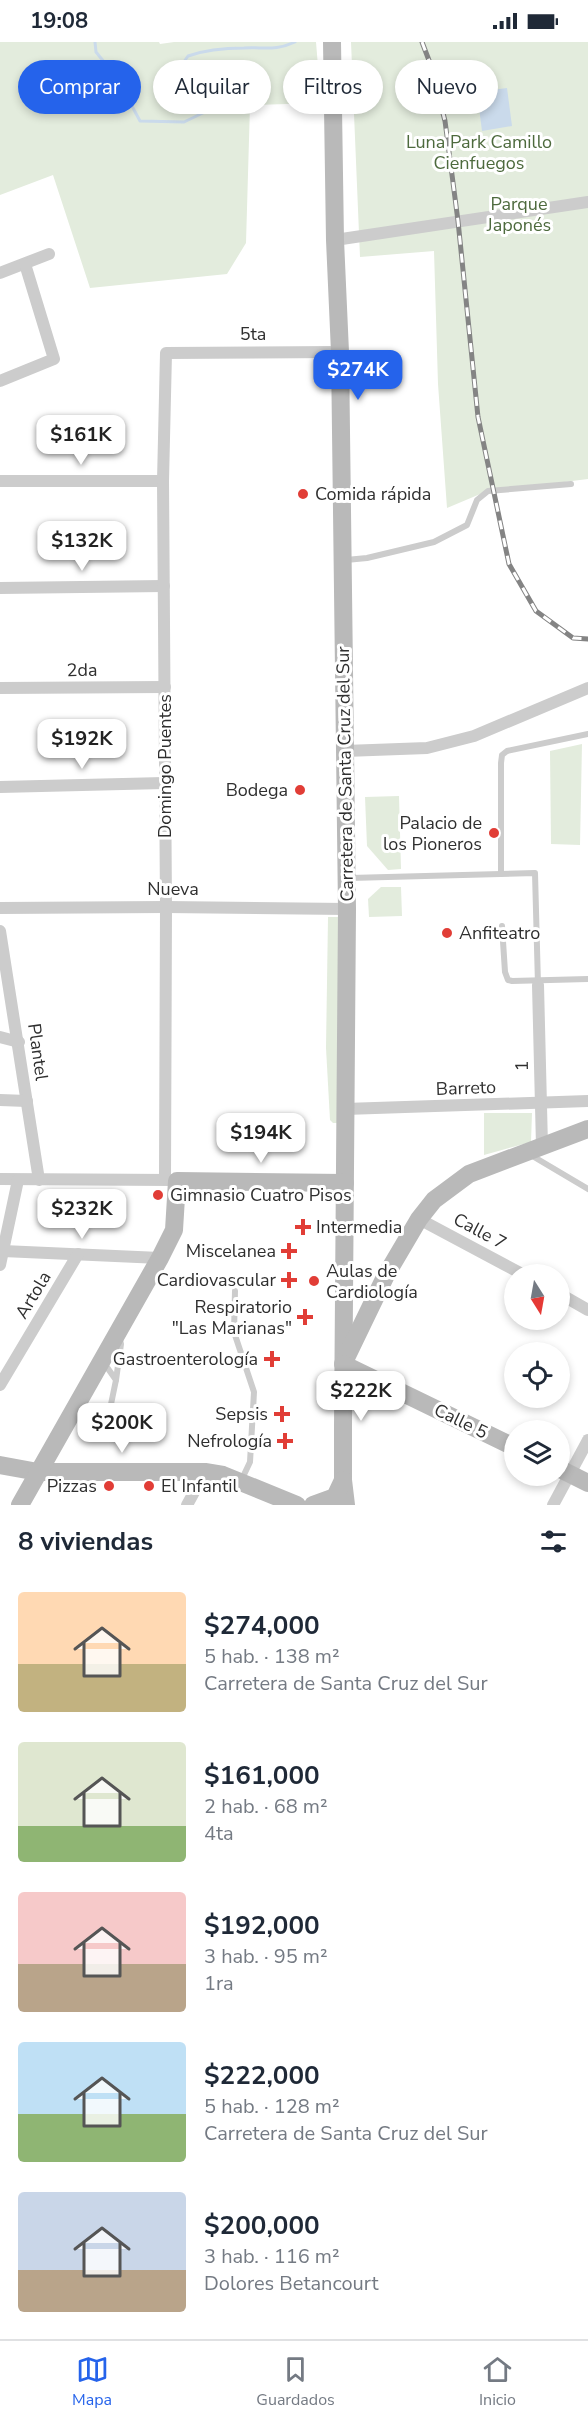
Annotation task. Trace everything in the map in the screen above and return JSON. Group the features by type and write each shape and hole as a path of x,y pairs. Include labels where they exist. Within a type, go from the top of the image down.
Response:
{"main road":[{"name":"Carretera de Santa Cruz del Sur","path":"332,46 335,240 340,352 347,909 343,1364 343,1480 346,1505"},
{"path":"343,1364 386,1275 419,1219 448,1188 468,1174 588,1129"},
{"path":"171,1180 345,1183"},
{"name":"Domingo Puentes","path":"20,1505 174,1230 171,1180"},
{"name":"Calle 5","path":"343,1364 504,1442"},
{"path":"0,1465 38,1472 205,1472 223,1475 297,1505"},
{"path":"570,1474 588,1483"},
{"path":"313,1505 334,1497 343,1480"}],"street":[{"path":"335,240 588,202"},
{"path":"0,273 49,254"},
{"path":"0,381 54,359 25,264"},
{"name":"5ta","path":"166,352 340,352"},
{"name":"Domingo Puentes","path":"166,352 163,481 164,783 171,1180"},
{"path":"0,481 163,481"},
{"path":"0,588 164,586"},
{"name":"2da","path":"0,688 165,687"},
{"path":"345,751 427,748 465,738 588,688"},
{"path":"0,787 164,783"},
{"name":"Nueva","path":"0,908 347,909"},
{"name":"Plantel","path":"0,931 39,1180"},
{"name":"1","path":"533,1149 541,1104 538,983"},
{"path":"0,1037 19,1042"},
{"path":"0,1100 27,1101"},
{"name":"Barreto","path":"345,1109 588,1101"},
{"path":"0,1179 171,1180"},
{"path":"0,1265 18,1179"},
{"name":"Calle 7","path":"419,1219 504,1264"},
{"path":"3,1251 160,1258"},
{"name":"Artola","path":"0,1385 78,1254"},
{"path":"570,1300 588,1310"},
{"path":"570,1465 588,1440"},
{"path":"188,1505 205,1472"},
{"path":"553,1505 560,1486"}],"lane":[{"path":"342,560 368,558 434,542 467,525 477,500 488,491 571,484"},
{"path":"501,874 502,755 588,734"},
{"path":"346,878 535,873 538,983"},
{"path":"502,926 505,972 508,980 538,983 588,979"},
{"path":"533,1149 588,1189"},
{"path":"235,1291 234,1332 254,1392 250,1462 240,1482"},
{"path":"71,1414 110,1410 121,1344 117,1334"},
{"path":"102,1360 116,1380"}],"green space":[{"path":"0,42 159,42 160,44 174,42 316,42 317,60 283,60 283,104 271,104 271,60 153,60 153,114 250,114 246,243 227,274 90,288 53,175 0,195"},
{"name":"Luna Park Camillo Cienfuegos","path":"351,42 588,42 588,479 485,492 447,508 438,384 434,251 360,257 354,114 383,114 383,60 352,60"},
{"path":"582,744 580,845 551,844 550,751"},
{"path":"399,796 401,869 388,870 367,846 365,797"},
{"path":"381,887 401,887 402,916 369,917 368,899"},
{"path":"328,917 340,917 337,1123 330,1120 326,1048"},
{"path":"484,1113 532,1113 531,1142 484,1155"}],"water":[{"path":"507,88 512,126 482,131 480,114 498,114 498,89"}],"waterway":[{"path":"95,42 96,52 117,78 140,121 184,122 207,111 201,75 181,66 188,56 222,49 276,48 295,42"}],"railway":[{"path":"422,42 430,63 445,121 458,221 478,417 509,564 536,611 573,638 588,639"}],"place":[{"name":"Comida rápida","path":"303,494"},
{"name":"Bodega","path":"300,790"},
{"name":"Palacio de los Pioneros","path":"494,833"},
{"name":"Anfiteatro","path":"447,933"},
{"name":"Gimnasio Cuatro Pisos","path":"158,1195"},
{"name":"Intermedia","path":"303,1227"},
{"name":"Miscelanea","path":"289,1251"},
{"name":"Cardiovascular","path":"289,1280"},
{"name":"Aulas de Cardiología","path":"314,1281"},
{"name":"Respiratorio \"Las Marianas\"","path":"305,1317"},
{"name":"Gastroenterología","path":"272,1359"},
{"name":"Sepsis","path":"282,1414"},
{"name":"Nefrología","path":"285,1441"},
{"name":"Pizzas","path":"109,1486"},
{"name":"El Infantil","path":"149,1486"}],"park label":[{"name":"Parque Japonés","path":"519,214"}]}
